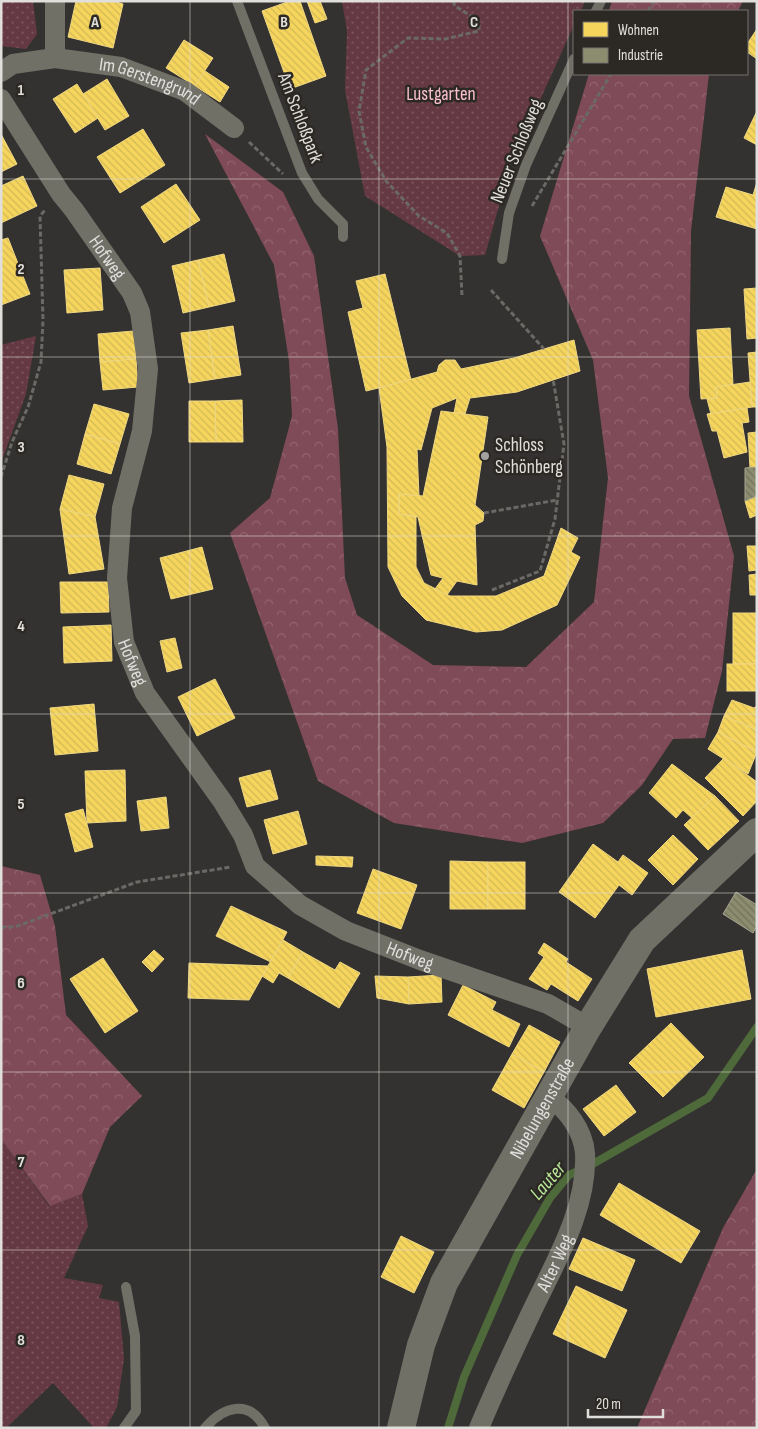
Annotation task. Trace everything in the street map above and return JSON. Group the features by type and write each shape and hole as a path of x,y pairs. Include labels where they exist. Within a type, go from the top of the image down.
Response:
{"main road":[{"name":"Nibelungenstraße","path":"400,1428 421,1346 444,1283 588,1027 642,940 757,832"}],"street":[{"path":"55,1 55,58"},
{"name":"Im Gerstengrund","path":"1,72 13,64 55,58 121,67 185,91 234,128"},
{"name":"Hofweg","path":"1,98 61,194 132,293 140,312 148,369 142,431 122,508 117,578 124,642 144,694 223,802 243,834 255,866 300,905 346,931 420,960 548,1004 588,1027"},
{"name":"Alter Weg","path":"479,1428 501,1375 569,1234 582,1188 585,1151 573,1120 562,1105 549,1097"}],"lane":[{"name":"Am Schloßpark","path":"237,1 302,173 318,199 343,224 343,237"},
{"name":"Neuer Schloßweg","path":"502,259 510,213 526,165 573,61"},
{"path":"124,1428 136,1411 135,1336 126,1287"},
{"path":"204,1428 216,1416 228,1409 238,1409 255,1415 265,1428"}],"path":[{"path":"453,1 455,6 479,21 479,31 445,38 408,38 366,70 359,111 366,147 386,181 419,216 447,233 460,256 462,296"},
{"path":"530,210 610,75"},
{"path":"1,477 12,442 28,407 41,362 43,320 40,216 61,194"},
{"path":"491,290 544,349"},
{"path":"492,590 540,571 555,518 564,444 553,379"},
{"path":"484,513 557,500"},
{"path":"1,927 15,927 137,882 228,868 255,866"}],"green space":[{"path":"1,1 33,1 37,34 26,49 1,46"},
{"name":"Lustgarten","path":"342,1 585,1 581,10 573,10 573,27 511,164 485,255 460,256 365,196 345,90 347,31"},
{"path":"612,1 743,1 738,10 609,10"},
{"path":"589,75 709,75 691,231 689,396 734,556 722,671 705,738 673,739 642,785 603,823 522,843 394,823 318,781 230,533 270,498 292,416 289,361 274,265 205,134 283,192 314,256 338,429 345,578 357,615 433,665 526,667 594,602 608,478 593,360 540,236"},
{"path":"36,336 26,394 1,463 1,345"},
{"path":"1,866 40,875 55,926 66,1015 142,1096 110,1127 82,1194 50,1206 1,1139"},
{"path":"1,1139 49,1206 82,1194 88,1226 64,1278 103,1285 99,1298 119,1302 124,1359 117,1407 106,1428 94,1428 53,1383 6,1428 1,1428"},
{"path":"757,1169 757,1428 637,1428 723,1228"}],"building: Wohnen":[{"path":"76,1 113,1 123,4 113,48 68,37"},
{"path":"290,1 300,1 326,76 290,89 262,11"},
{"path":"307,1 320,1 327,19 315,23"},
{"path":"757,29 757,59 748,53 748,42"},
{"path":"184,40 213,58 195,86 166,68"},
{"path":"205,71 229,87 220,102 195,86"},
{"path":"107,79 129,116 105,130 83,94"},
{"path":"77,84 98,118 75,133 53,99"},
{"path":"757,111 757,145 744,138"},
{"path":"143,129 165,165 120,193 97,157"},
{"path":"1,134 17,164 1,172"},
{"path":"23,176 37,206 1,223 1,186"},
{"path":"757,182 757,229 716,217 726,187 753,195"},
{"path":"176,184 200,220 164,243 141,207"},
{"path":"8,238 30,294 1,305 1,240"},
{"path":"224,254 235,301 209,307 198,260"},
{"path":"198,260 209,307 183,313 172,266"},
{"path":"100,268 103,310 67,313 64,270"},
{"path":"385,274 411,380 366,391 348,312 363,308 356,281"},
{"path":"757,288 757,338 747,339 744,289"},
{"path":"233,326 241,375 215,379 208,330"},
{"path":"730,328 733,385 716,387 717,398 701,399 697,330"},
{"path":"208,330 215,379 189,383 181,333"},
{"path":"134,331 136,359 100,362 98,334"},
{"path":"574,340 580,371 517,392 470,398 465,414 454,413 457,398 432,408 421,450 417,449 419,496 399,494 399,514 416,517 416,567 424,583 450,596 496,596 544,576 561,528 578,538 571,552 580,557 557,605 502,630 476,632 426,620 402,596 388,567 387,447 379,388 437,372 439,365 445,360 455,360 461,369 514,358"},
{"path":"757,352 757,407 752,407 748,353"},
{"path":"136,359 138,387 103,390 100,362"},
{"path":"750,382 752,407 711,414 707,399 717,398 716,387"},
{"path":"242,400 243,442 216,442 215,401"},
{"path":"189,401 215,401 216,442 189,442"},
{"path":"94,404 129,414 120,444 85,434"},
{"path":"747,408 749,422 742,423 747,452 724,458 717,431 712,431 707,414"},
{"path":"441,411 488,417 475,505 484,513 483,521 475,525 477,585 457,581 447,595 435,589 443,578 431,575 418,517 399,514 399,494 423,496"},
{"path":"757,432 757,467 750,468 748,433"},
{"path":"85,434 120,444 111,474 77,464"},
{"path":"69,475 104,484 95,517 60,509"},
{"path":"757,496 757,515 750,518 745,501"},
{"path":"60,509 95,517 104,569 69,574"},
{"path":"747,546 757,546 757,570 749,571"},
{"path":"202,547 213,589 171,599 160,558"},
{"path":"757,574 757,595 750,595 749,575"},
{"path":"60,582 108,582 109,612 61,613"},
{"path":"733,613 757,613 757,664 733,664"},
{"path":"111,625 112,661 64,663 63,627"},
{"path":"175,638 182,668 167,672 160,641"},
{"path":"727,664 757,664 757,691 727,691"},
{"path":"215,679 235,718 197,736 178,697"},
{"path":"732,700 754,708 757,706 757,730 724,716"},
{"path":"94,704 98,751 55,755 50,708"},
{"path":"724,716 757,730 757,752 718,732"},
{"path":"718,732 757,752 748,774 708,749"},
{"path":"724,758 757,782 757,801 743,816 705,778"},
{"path":"672,764 715,796 692,818 683,810 676,818 649,793"},
{"path":"125,770 126,821 87,823 85,771"},
{"path":"270,770 278,799 247,807 239,778"},
{"path":"715,796 739,821 708,850 684,825"},
{"path":"166,797 169,828 141,831 137,801"},
{"path":"83,809 93,847 75,852 65,814"},
{"path":"298,811 307,844 273,854 264,820"},
{"path":"673,835 698,859 673,885 648,860"},
{"path":"593,844 618,862 623,855 648,873 632,895 619,885 595,918 559,892"},
{"path":"316,856 353,857 352,867 316,865"},
{"path":"450,861 488,862 488,909 450,909"},
{"path":"488,862 525,862 525,909 488,909"},
{"path":"373,869 417,885 401,929 357,913"},
{"path":"231,906 287,932 271,962 216,936"},
{"path":"283,940 303,952 288,978 279,973 273,983 262,976"},
{"path":"544,943 568,959 566,962 592,979 578,1001 551,984 547,990 529,979 544,957 538,953"},
{"path":"154,950 164,959 152,972 142,962"},
{"path":"742,950 751,999 656,1017 647,969"},
{"path":"303,952 335,970 340,962 360,973 339,1008 288,978"},
{"path":"103,958 138,1011 105,1033 70,979"},
{"path":"189,963 268,966 249,1000 188,998"},
{"path":"441,975 442,1002 409,1004 408,977"},
{"path":"375,976 408,977 409,1004 377,998"},
{"path":"463,985 496,1002 492,1010 520,1024 509,1047 448,1015"},
{"path":"671,1023 704,1057 663,1097 629,1063"},
{"path":"529,1025 560,1042 544,1072 512,1054"},
{"path":"512,1054 544,1072 524,1108 492,1090"},
{"path":"616,1085 636,1112 604,1136 583,1109"},
{"path":"619,1183 700,1231 681,1263 600,1215"},
{"path":"401,1236 434,1252 414,1293 381,1277"},
{"path":"583,1238 635,1260 622,1291 569,1269"},
{"path":"576,1286 627,1310 605,1358 553,1334"}],"building: Industrie":[{"path":"757,467 757,496 745,501 745,468"},
{"path":"736,892 757,905 757,926 753,933 723,914"}],"waterway":[{"name":"Lauter","path":"448,1428 464,1377 517,1255 550,1198 569,1175 591,1165 708,1098 757,1027"}],"place":[{"name":"Schloss Schönberg","path":"485,456"}]}
